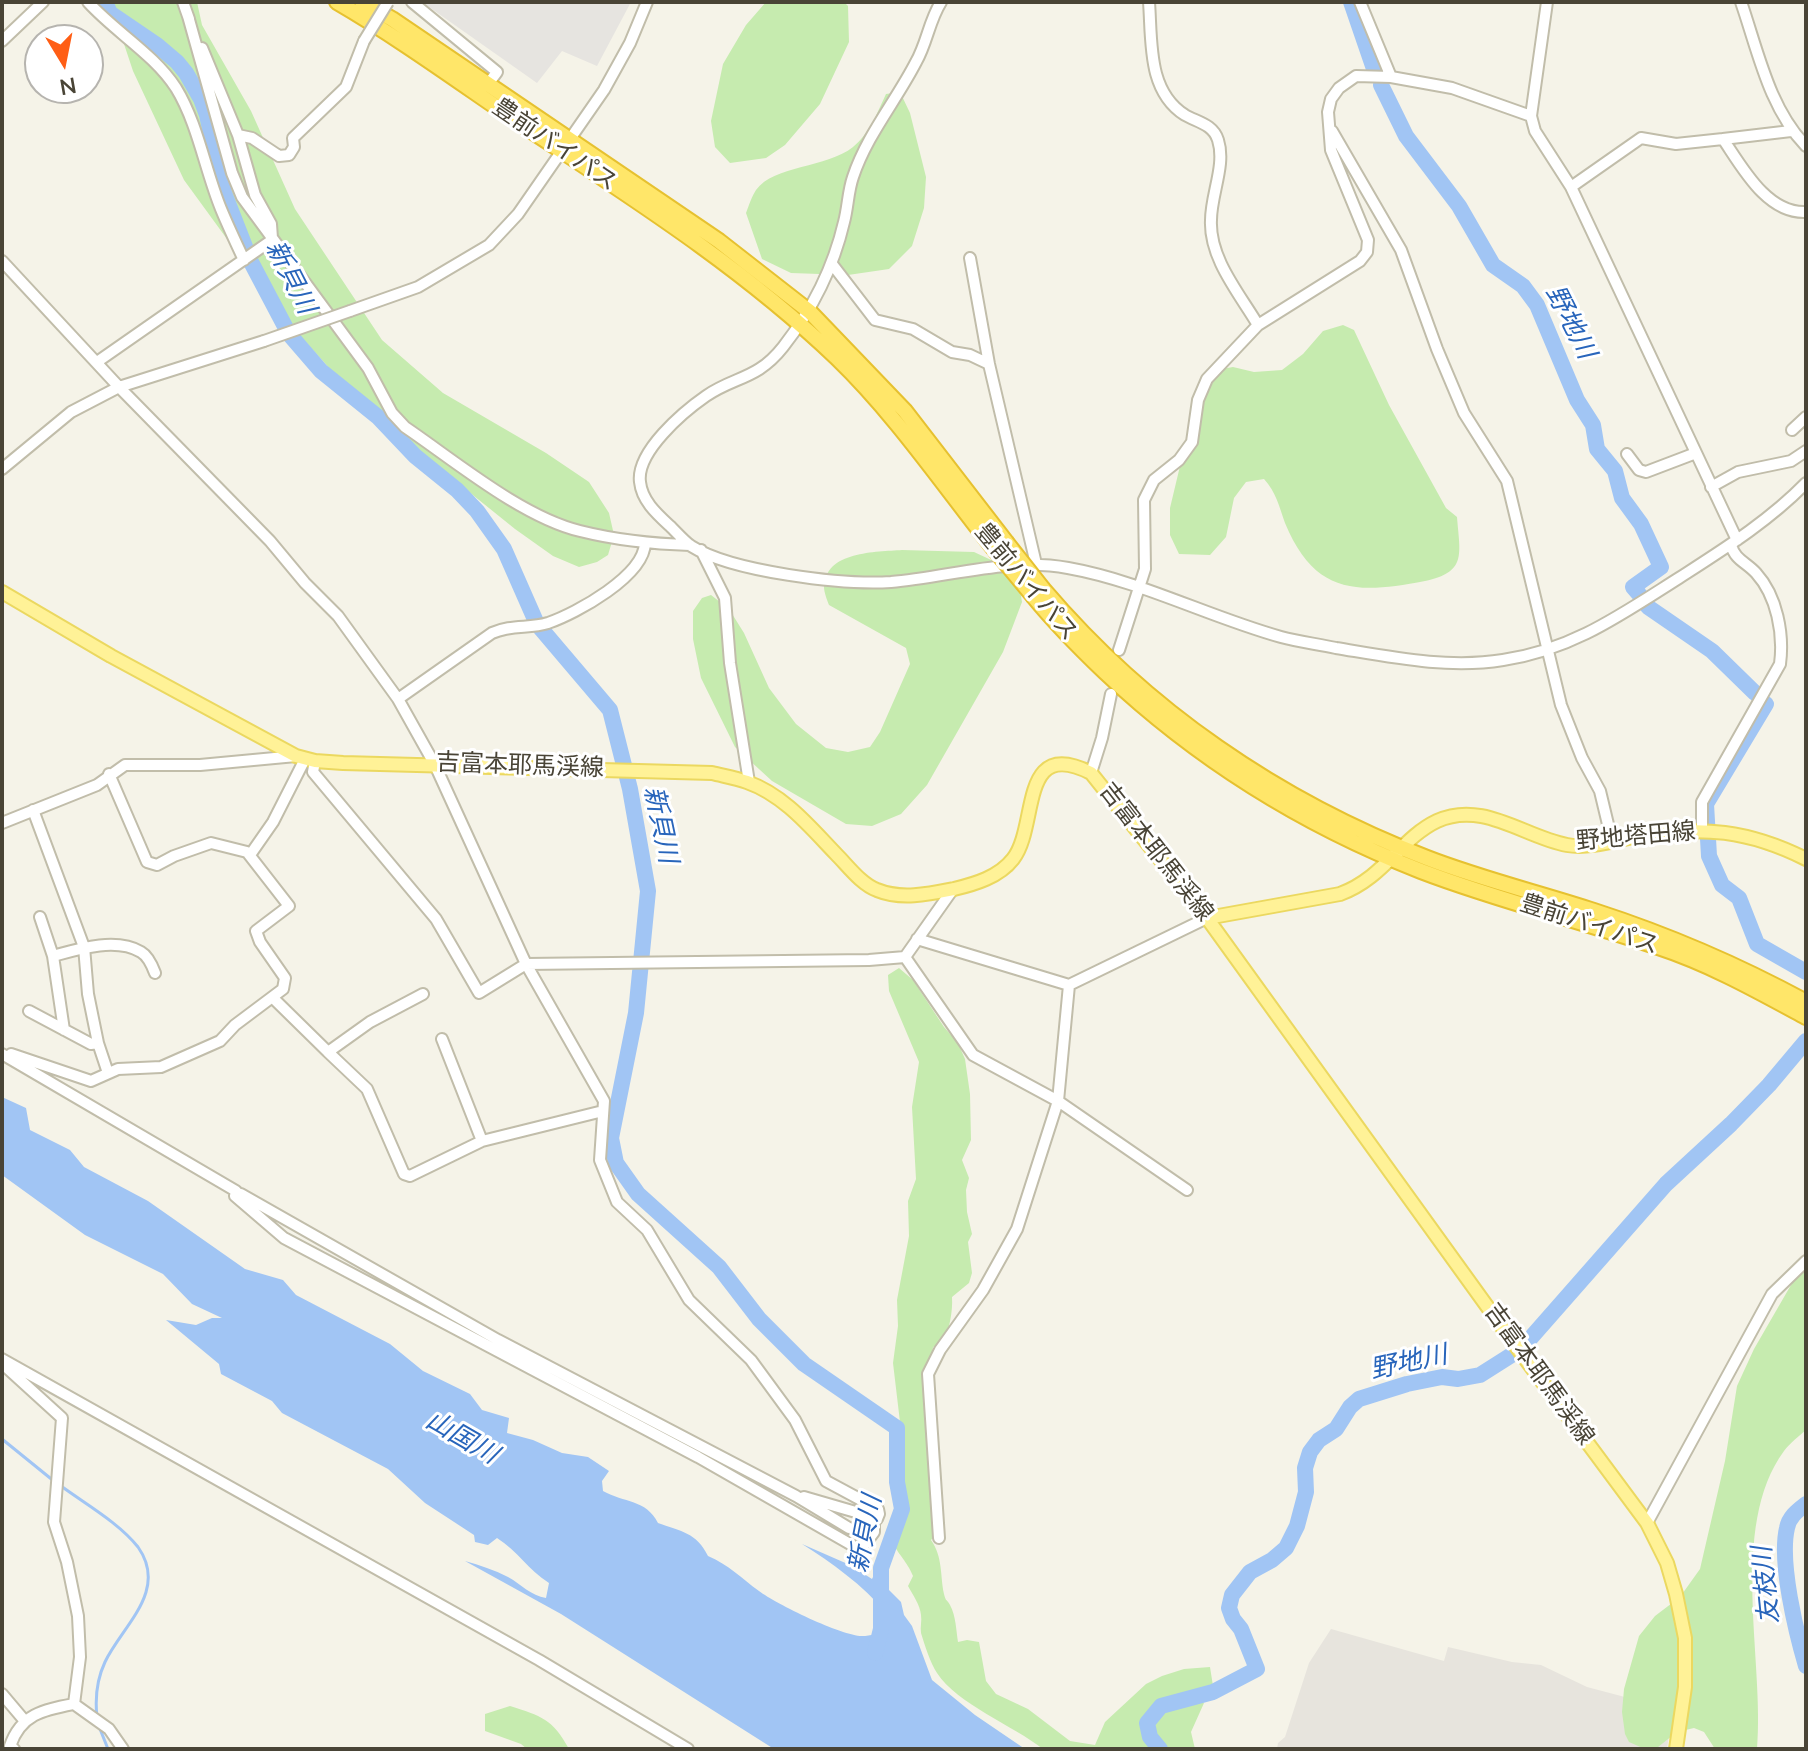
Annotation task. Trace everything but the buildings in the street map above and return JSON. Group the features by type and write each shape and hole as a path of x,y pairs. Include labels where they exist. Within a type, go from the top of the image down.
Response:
{"highway":[{"name":"豊前バイパス","path":"337,2 565,144"},
{"name":"豊前バイパス","path":"362,2 488,84 711,252 804,317 1039,593 1052,619 1105,672 1190,745 1324,829 1666,936 1756,975 1806,1002"},
{"name":"豊前バイパス","path":"1398,854 1516,903 1661,948 1718,972 1806,1017"}],"main road":[{"name":"吉富本耶馬渓線","path":"2,592 111,656 305,759 712,773 749,782 795,812 856,875 874,889 911,896 974,884 1002,871 1014,858 1025,837 1035,782 1047,769 1064,765 1078,766 1091,773 1207,918 1647,1523 1667,1563 1685,1638 1685,1687 1676,1749"},
{"name":"野地塔田線","path":"1207,918 1340,894 1361,887 1438,821 1483,816 1570,846 1670,832 1702,831 1769,841 1806,859"}],"street":[{"path":"2,41 43,2"},
{"path":"88,2 163,72 177,90 221,210 244,260"},
{"path":"183,2 238,135 255,195 271,224 272,240"},
{"path":"238,135 252,138 279,156 289,155 294,147 293,138 346,87 364,41 388,2"},
{"path":"412,2 497,72 488,84"},
{"path":"2,469 71,412 119,387 418,287 489,245 518,214 604,90 630,43 647,2"},
{"path":"941,2 934,7 918,59 868,141 852,179 832,264 804,317 769,364 743,380 707,395 662,435 647,454 639,474 647,503 690,545 746,568 861,583 1036,564 1091,573 1139,587 1283,638 1447,663 1502,661 1549,650 1598,630 1734,543 1789,501 1806,483"},
{"path":"1149,2 1158,84 1168,100 1184,114 1208,126 1217,136 1220,152 1210,218 1211,237 1217,256 1258,325"},
{"path":"1360,2 1391,77"},
{"path":"1547,2 1531,116 1535,131 1571,187 1696,453 1734,543 1734,556 1756,573 1771,595 1778,614 1782,653 1780,664 1702,802 1702,831"},
{"path":"1741,2 1773,96 1791,131 1806,146"},
{"path":"188,16 232,173 242,197 368,368 392,413 405,427 539,515 577,531 645,543 690,545"},
{"path":"1119,650 1145,569 1144,500 1154,480 1179,460 1192,442 1198,400 1207,379 1258,325 1360,261 1367,252 1368,240 1331,150 1328,112 1331,99 1339,88 1356,76 1391,77 1452,88 1531,116"},
{"path":"1330,126 1401,250 1464,413 1507,481 1561,705 1582,758 1600,791 1612,841"},
{"path":"1571,187 1641,138 1676,144 1791,131"},
{"path":"1723,139 1754,185 1785,209 1806,212"},
{"path":"97,362 272,240"},
{"path":"970,258 989,364 1036,564"},
{"path":"2,261 338,616 398,699 435,765 526,964 604,1101 600,1160 617,1202 647,1230 689,1300 751,1360 795,1420 826,1481 872,1504 879,1514 874,1520 874,1532 862,1548 857,1548 698,1457 284,1238 235,1196 236,1191"},
{"path":"832,264 875,320 913,329 952,352 970,355 989,364"},
{"path":"1792,430 1806,417"},
{"path":"1711,487 1738,472 1791,461 1806,451"},
{"path":"1627,454 1639,470 1646,472 1696,453"},
{"path":"398,699 492,633 508,626 547,624 608,593 640,563 645,554 645,543"},
{"path":"701,550 725,598 730,663 749,782"},
{"path":"1091,773 1111,694"},
{"path":"2,823 97,785 125,765 200,765 305,759"},
{"path":"250,855 273,822 305,759"},
{"path":"305,759 436,919 479,993 526,964 905,957"},
{"path":"3,1055 9,1053 91,1081 118,1069 161,1067 220,1041 235,1025 283,989 285,978 256,931 289,906 250,855 211,843 157,865 147,862 109,774"},
{"path":"33,810 84,947 88,994 108,1073"},
{"path":"905,957 953,889"},
{"path":"40,917 53,956 64,1030"},
{"path":"917,939 1069,985 1207,918"},
{"path":"53,956 84,947 130,947 143,953 155,973"},
{"path":"905,957 973,1055 1058,1101 1187,1190"},
{"path":"939,1538 928,1374 940,1350 983,1290 1017,1229 1058,1101 1069,985"},
{"path":"328,1052 370,1022 423,994"},
{"path":"273,998 367,1089 404,1174 410,1176 482,1141 603,1111"},
{"path":"29,1011 91,1044 98,1043"},
{"path":"442,1039 482,1141"},
{"path":"3,1055 498,1340 796,1496 849,1528"},
{"path":"1647,1523 1772,1294 1806,1261"},
{"path":"2,1361 62,1418 54,1522 67,1562 78,1616 80,1657 74,1704"},
{"path":"2,1361 539,1660 688,1749"},
{"path":"796,1496 866,1515 874,1520"},
{"path":"2,1694 24,1720"},
{"path":"11,1748 16,1731 24,1720 74,1704"},
{"path":"74,1704 109,1729 123,1749"}],"shaded area":[{"path":"422,2 631,2 597,66 562,51 537,83"},
{"path":"1331,1629 1444,1661 1448,1647 1512,1662 1541,1665 1587,1687 1640,1701 1671,1722 1667,1749 1277,1749 1278,1743 1285,1737 1309,1663"}],"green space":[{"path":"110,2 197,2 202,25 251,111 295,209 382,340 443,393 589,482 609,513 614,535 608,555 579,567 553,556 366,409 286,320 184,180 133,71"},
{"path":"766,2 844,2 848,6 849,42 820,104 785,145 766,158 730,163 715,147 711,121 723,64 746,25"},
{"path":"900,92 910,113 926,177 924,208 912,246 889,269 848,275 791,273 762,259 746,213 756,190 775,176 829,159 853,147 869,129 886,94"},
{"path":"1343,325 1354,330 1389,405 1446,508 1457,517 1459,552 1454,567 1439,577 1401,585 1379,588 1341,584 1310,564 1297,547 1274,494 1264,479 1246,482 1234,498 1226,537 1210,555 1179,554 1170,535 1170,508 1196,399 1210,371 1233,367 1254,372 1282,370 1303,354 1323,331"},
{"path":"902,550 974,552 1017,572 1022,602 1003,652 927,785 901,814 872,826 846,824 772,781 735,747 701,678 693,639 693,611 702,598 711,595 729,609 744,633 769,688 796,724 826,748 848,752 870,747 880,732 910,664 906,648 829,605 824,587 833,566 842,560 866,553"},
{"path":"899,968 913,980 958,1043 965,1059 970,1094 971,1140 962,1160 969,1178 966,1190 972,1234 968,1242 972,1273 969,1283 952,1297 947,1333 943,1344 933,1347 930,1376 924,1388 935,1468 930,1476 936,1498 931,1511 935,1536 931,1540 939,1560 945,1598 954,1614 958,1642 979,1642 986,1681 996,1694 1028,1709 1070,1741 1095,1745 1105,1722 1146,1684 1184,1669 1210,1667 1213,1686 1196,1702 1204,1703 1191,1732 1195,1749 1043,1749 958,1695 937,1673 928,1654 921,1633 920,1611 908,1586 913,1576 893,1540 897,1527 905,1519 906,1506 901,1485 900,1422 893,1363 898,1326 897,1300 909,1236 908,1201 916,1179 912,1107 919,1062 889,991 888,975"},
{"path":"1806,1259 1806,1430 1784,1451 1767,1482 1757,1517 1753,1556 1757,1749 1715,1749 1704,1732 1694,1728 1677,1732 1658,1747 1645,1749 1629,1742 1622,1712 1624,1689 1639,1636 1655,1616 1680,1597 1700,1569 1725,1461 1737,1386 1754,1349"},
{"path":"510,1706 545,1720 569,1749 527,1749 485,1731 485,1714"}],"water":[{"name":"山国川","path":"2,1097 26,1108 30,1130 70,1150 84,1167 148,1201 245,1269 283,1280 296,1295 390,1344 423,1371 470,1394 482,1410 509,1418 507,1433 562,1453 588,1457 609,1471 602,1481 603,1491 641,1505 658,1523 693,1537 708,1556 779,1604 853,1635 877,1633 885,1628 873,1609 886,1613 847,1575 802,1544 850,1565 872,1579 882,1559 886,1560 883,1584 901,1602 932,1680 975,1715 1025,1749 774,1749 561,1614 465,1561 503,1574 546,1598 549,1583 497,1538 488,1545 475,1542 474,1535 425,1503 388,1469 282,1413 272,1401 221,1374 219,1364 166,1320 196,1325 212,1318 222,1318 192,1304 163,1274 85,1235 2,1175"}],"waterway":[{"name":"新貝川","path":"105,2 110,13 177,62 201,99 224,193 251,262 289,334 321,371 378,417 415,456 457,490 477,511 504,549 537,624 610,710 630,789 648,891 636,1013 611,1138 616,1163 638,1194 719,1267 759,1319 804,1364 897,1428 897,1482 902,1509 881,1568 881,1629 875,1653"},
{"name":"野地川","path":"1351,2 1374,69"},
{"name":"野地川","path":"1381,85 1406,136 1459,206 1493,265 1523,286 1537,305 1577,400 1593,425 1597,449 1615,471 1622,498 1641,524 1661,567 1633,587 1639,594"},
{"name":"野地川","path":"1648,607 1712,651 1755,693"},
{"name":"野地川","path":"1766,704 1706,804 1709,856 1722,885 1739,898 1757,944 1806,972"},
{"name":"野地川","path":"1160,1749 1150,1737 1147,1723 1161,1706 1213,1692 1257,1669 1229,1608 1232,1595 1250,1572 1286,1548 1297,1526 1306,1492 1305,1468 1310,1452 1319,1440 1336,1429 1359,1399 1442,1377 1458,1379 1480,1375 1521,1349 1666,1184 1731,1124 1806,1041"},
{"path":"2,1439 55,1482"},
{"path":"61,1486 122,1530 138,1547 146,1563 148,1578 140,1608 100,1675 97,1717"},
{"name":"友枝川","path":"1806,1504 1790,1521 1785,1542 1790,1597 1806,1666"},
{"path":"98,1724 108,1749"}]}
